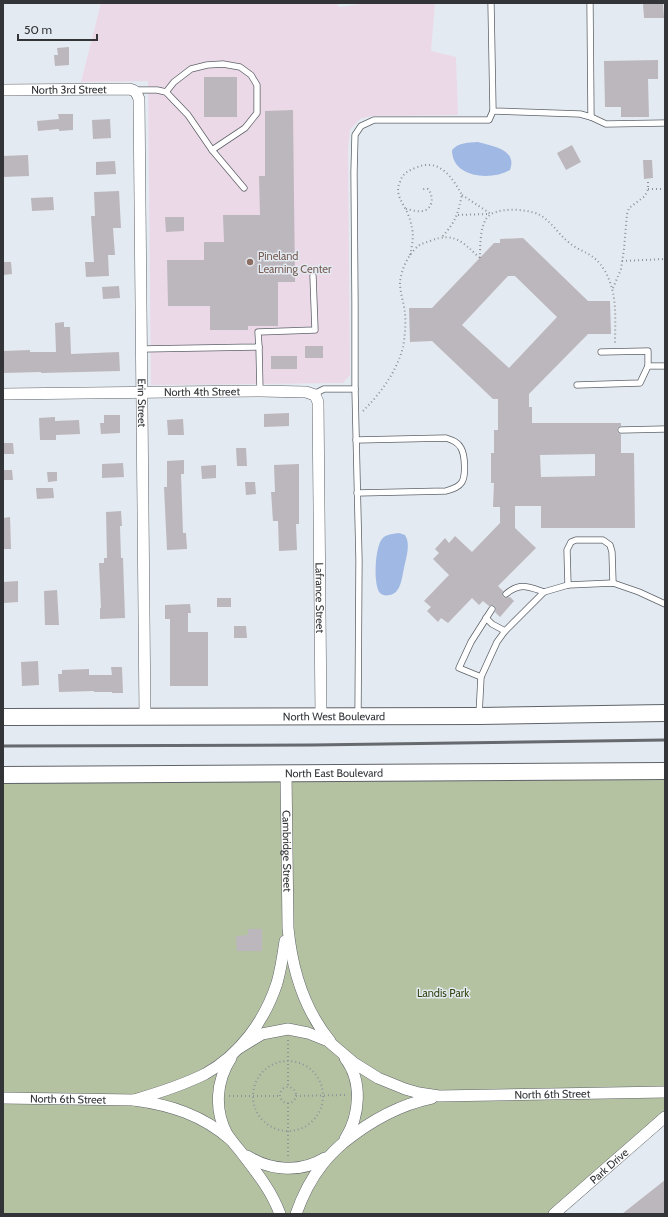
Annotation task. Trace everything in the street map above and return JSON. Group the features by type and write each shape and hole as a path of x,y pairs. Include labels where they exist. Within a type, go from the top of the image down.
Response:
{"main road":[{"name":"North West Boulevard","path":"3,717 479,716 665,713"},
{"name":"North East Boulevard","path":"3,775 665,771"}],"street":[{"name":"North 3rd Street","path":"3,90 134,90"},
{"name":"Erin Street","path":"134,90 140,99 145,717"},
{"name":"North 4th Street","path":"3,394 260,391 306,392 314,394"},
{"name":"Lafrance Street","path":"314,394 318,402 321,716"},
{"name":"Cambridge Street","path":"286,773 288,928 292,961 302,995 317,1024 347,1061 352,1070 358,1095 356,1112 352,1126 346,1138 322,1165 310,1183 296,1214"},
{"name":"Cambridge Street","path":"280,1214 273,1198 261,1178 225,1130 221,1118 218,1096 224,1071 248,1038 267,1008 277,982 282,963 288,928"},
{"name":"North 6th Street","path":"134,1100 168,1089 206,1073 262,1034 288,1029 308,1033 328,1041 354,1063 378,1078 419,1093 439,1096 665,1092"},
{"name":"North 6th Street","path":"3,1098 134,1100 153,1102 190,1114 215,1127 247,1156 258,1162 271,1167 288,1169 310,1165 332,1153 368,1124 383,1115 403,1106 439,1096"},
{"name":"Park Drive","path":"554,1214 665,1117"}],"lane":[{"path":"358,716 358,560 355,389 355,135 361,126 374,120 489,120 493,111 491,3"},
{"path":"590,3 591,117"},
{"path":"166,92 174,82 191,69 207,65 223,64 240,67 251,75 257,85 257,113 245,128 212,150"},
{"path":"134,90 157,90 166,92 188,115 212,150 244,188"},
{"path":"493,111 580,114 606,124 665,123"},
{"path":"260,391 258,332 315,330 313,276"},
{"path":"142,349 259,347"},
{"path":"577,384 640,383 648,366 648,351 601,352"},
{"path":"648,366 665,366"},
{"path":"314,394 324,389 355,389"},
{"path":"621,430 665,429"},
{"path":"356,440 446,438 454,441 462,448 464,460 462,482 455,488 446,491 357,493"},
{"path":"568,585 567,550 571,542 576,540 603,540 610,545 612,552 613,583"},
{"path":"479,716 481,677 497,642 505,631 544,592 568,585 613,583 639,592 665,604"},
{"path":"506,594 512,588 518,586 525,586 544,592"},
{"path":"481,677 459,668 471,642 492,610"},
{"path":"486,618 492,624 505,631"}],"path":[{"path":"356,419 380,394 398,363 403,346 405,329 400,284 402,270 409,256 413,241 413,230 410,217 400,199 398,192 400,182 404,174 418,166 434,165 442,169 448,175 462,195 491,214"},
{"path":"613,288 621,269 627,214 629,208 645,196 648,189 648,180"},
{"path":"406,209 418,212 424,211 428,208 431,204 431,192 428,189 421,191"},
{"path":"648,189 665,189"},
{"path":"441,237 458,215 462,195"},
{"path":"458,215 491,214 513,209 526,210 538,214 550,223 566,240 598,261 613,288 615,302 615,351"},
{"path":"409,256 421,244 441,237 451,237 461,241 480,258 480,243 484,225 486,219 491,214"},
{"path":"622,261 665,259"},
{"path":"288,1029 288,1088"},
{"path":"288,1060 300,1063 312,1069 320,1081 324,1095 321,1111 313,1122 302,1129 288,1132 274,1129 265,1123 255,1109 253,1096 256,1081 262,1072 273,1064 288,1060"},
{"path":"288,1088 293,1090 296,1096 293,1102 288,1103 282,1101 280,1096 282,1090 288,1088"},
{"path":"296,1096 358,1095"},
{"path":"218,1096 280,1096"},
{"path":"288,1103 288,1169"}],"shaded area":[{"name":"Pineland Learning Center","path":"101,3 336,3 339,7 368,3 435,3 431,51 456,57 458,115 371,116 360,119 350,130 348,149 350,375 343,383 151,385 148,81 81,82"}],"green space":[{"name":"Landis Park","path":"665,771 665,1118 554,1214 3,1214 3,775"}],"water":[{"path":"478,142 498,148 506,153 511,161 510,170 483,176 465,172 458,166 454,159 452,150 461,144"},
{"path":"399,533 405,535 408,543 408,551 402,580 396,592 393,594 384,595 380,593 376,582 376,557 382,539 390,534"}],"building":[{"path":"643,3 663,3 664,18 644,18"},
{"path":"69,47 69,65 55,66 54,55 58,55 57,48"},
{"path":"658,60 658,79 648,79 649,117 621,117 621,107 605,107 604,61"},
{"path":"204,77 237,77 237,117 204,117"},
{"path":"293,110 295,282 278,282 278,326 248,326 248,330 210,330 210,306 168,306 167,260 204,260 204,242 224,242 223,215 260,215 259,176 265,176 265,111"},
{"path":"58,114 73,114 73,130 59,131 59,129 38,131 37,121 59,119"},
{"path":"110,119 111,138 93,139 92,120"},
{"path":"572,145 581,162 566,170 557,153"},
{"path":"28,155 29,176 3,177 3,156"},
{"path":"643,160 652,160 653,178 644,179"},
{"path":"115,161 116,174 96,175 96,162"},
{"path":"119,191 121,228 113,228 115,255 108,255 109,276 86,277 85,262 94,262 91,216 95,216 94,192"},
{"path":"53,197 54,210 32,211 31,198"},
{"path":"165,217 184,217 184,231 166,232"},
{"path":"523,238 588,301 610,301 611,334 588,334 529,394 529,407 532,407 532,423 621,423 621,426 618,427 617,430 618,433 621,434 621,453 634,453 635,528 541,528 541,506 515,506 515,528 536,548 498,586 503,591 503,597 510,597 514,601 500,617 495,612 495,606 489,606 483,601 479,605 472,598 448,623 441,618 438,622 427,611 431,607 424,601 449,575 433,559 439,553 435,549 445,538 449,543 455,536 472,552 500,523 500,507 493,507 494,483 491,483 491,453 494,453 494,430 498,430 498,399 493,399 432,341 410,342 409,308 432,308 494,243 500,243 500,239","holes":["508,276 515,276 557,317 509,368 462,325","595,454 595,476 541,477 540,455"]},
{"path":"3,262 11,262 12,274 3,275"},
{"path":"119,286 120,298 103,299 102,287"},
{"path":"64,322 64,327 70,327 71,354 119,352 120,371 3,373 3,351 30,350 30,352 56,352 55,323"},
{"path":"305,346 323,346 323,358 305,358"},
{"path":"271,356 297,356 297,369 271,369"},
{"path":"289,413 289,426 264,427 264,414"},
{"path":"104,415 120,415 120,433 101,434 100,423 104,423"},
{"path":"55,417 55,421 79,420 80,434 56,435 56,440 40,440 39,418"},
{"path":"183,419 184,435 168,435 167,420"},
{"path":"3,443 13,443 14,454 3,454"},
{"path":"236,448 246,448 247,466 237,466"},
{"path":"184,460 184,474 181,474 183,533 186,533 187,549 167,550 164,487 167,487 167,461"},
{"path":"123,463 124,477 102,478 102,464"},
{"path":"299,464 299,524 296,524 297,550 279,551 278,521 273,521 271,492 275,492 274,465"},
{"path":"216,465 216,478 202,479 201,466"},
{"path":"3,470 12,470 13,480 3,480"},
{"path":"47,472 57,472 57,481 48,482"},
{"path":"245,482 255,482 256,494 246,495"},
{"path":"36,488 53,488 54,498 37,499"},
{"path":"121,511 121,558 123,558 125,618 100,619 99,563 104,563 104,558 107,558 106,512"},
{"path":"10,517 11,549 3,549 3,518"},
{"path":"18,581 18,602 4,603 3,582"},
{"path":"57,590 59,625 45,625 44,591"},
{"path":"217,598 231,598 231,607 217,607"},
{"path":"190,604 191,613 188,613 188,632 208,632 208,686 170,686 170,619 165,619 165,605"},
{"path":"234,626 246,626 247,638 234,638"},
{"path":"38,661 39,685 22,686 21,662"},
{"path":"111,667 122,667 123,693 94,691 59,692 58,674 62,674 62,670 89,669 89,675 112,675"},
{"path":"248,929 262,929 262,951 237,951 236,936 248,935"},
{"path":"665,1180 665,1214 622,1214"}],"railway":[{"path":"3,746 312,745 665,740"}],"place":[{"name":"Pineland Learning Center","path":"250,262"}]}
